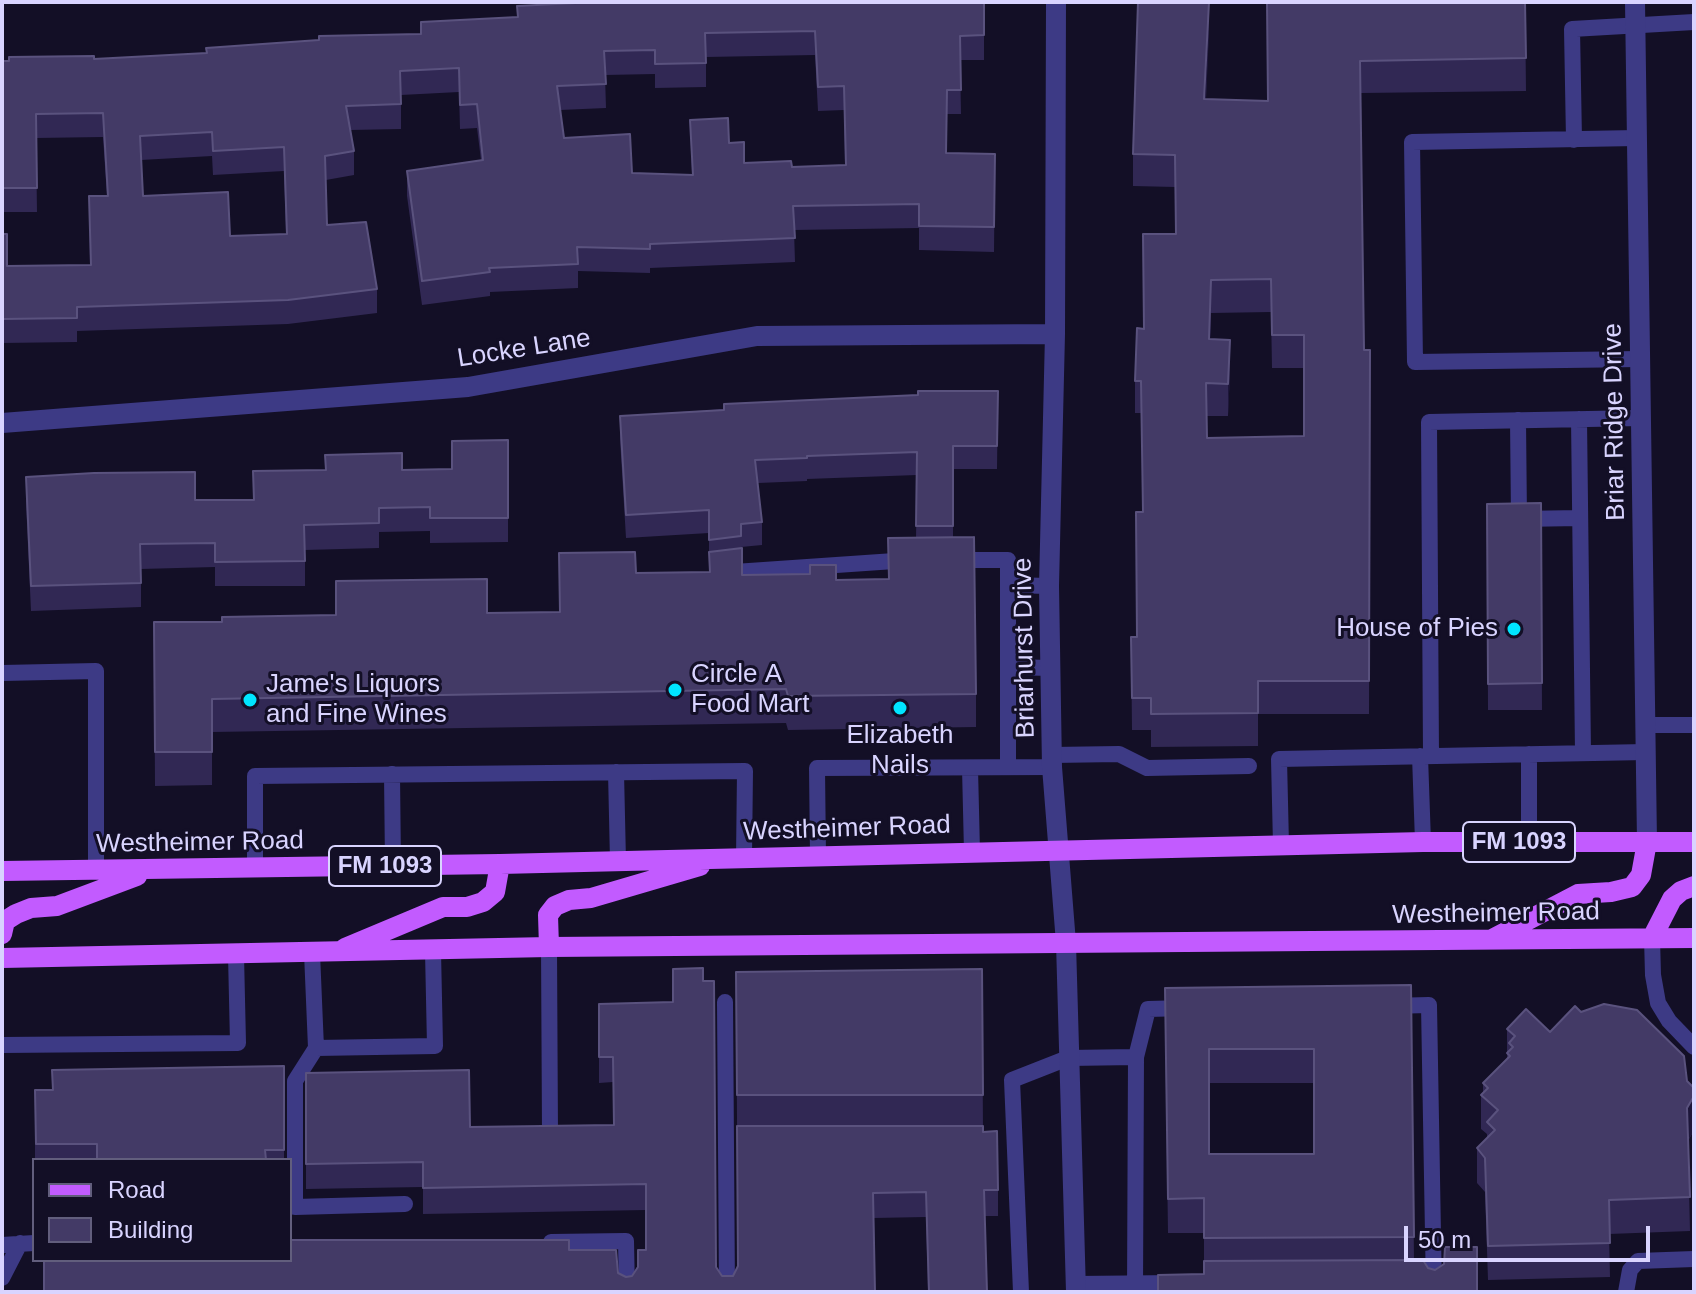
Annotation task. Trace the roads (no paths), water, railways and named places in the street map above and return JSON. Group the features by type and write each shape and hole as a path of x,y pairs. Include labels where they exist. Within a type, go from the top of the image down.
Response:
{"main road":[{"name":"Westheimer Road","path":"2,871 255,869 1423,842 1694,842"},
{"path":"1488,940 1578,894 1632,887 1641,875 1647,842"},
{"path":"549,947 548,915 555,906 736,858"},
{"path":"334,952 443,907 467,907 483,902 495,892 500,864"},
{"path":"2,934 5,921 16,914 31,908 57,906 152,870"},
{"path":"1652,938 1672,899 1694,886"},
{"name":"Westheimer Road","path":"2,958 549,947 1694,938"}],"street":[{"name":"Briarhurst Drive","path":"1056,2 1055,334 1049,586 1052,761 1066,943 1076,1288"},
{"name":"Briar Ridge Drive","path":"1635,2 1647,842"},
{"name":"Locke Lane","path":"2,423 468,387 757,336 1055,334"}],"lane":[{"path":"1574,140 1572,29 1694,22"},
{"path":"1637,138 1412,142 1415,362 1640,359"},
{"path":"1423,842 1429,422 1641,418"},
{"path":"1579,419 1583,753"},
{"path":"1518,420 1519,519 1580,518"},
{"path":"700,576 729,571 936,560 1008,560 1008,767"},
{"path":"1008,585 1049,586"},
{"path":"1008,667 1051,668"},
{"path":"2,673 96,671 96,871"},
{"path":"1646,725 1694,725"},
{"path":"1281,845 1279,759 1646,752"},
{"path":"818,856 817,768 1008,767 1119,754 1147,768 1249,766"},
{"path":"1529,754 1529,842"},
{"path":"970,768 972,852"},
{"path":"255,869 255,776 745,771 736,858"},
{"path":"616,772 618,861"},
{"path":"392,774 393,866"},
{"path":"1652,938 1653,975 1658,1003 1669,1021 1694,1047"},
{"path":"549,947 550,1135"},
{"path":"316,1048 435,1046 433,951"},
{"path":"312,953 316,1048 295,1081 295,1207 405,1204"},
{"path":"2,1045 238,1043 236,955"},
{"path":"725,1002 734,1140 727,1292"},
{"path":"1366,1006 1429,1005 1429,1285"},
{"path":"1135,1288 1136,1057 1148,1009 1210,1008"},
{"path":"1021,1292 1008,1140 1012,1080 1068,1058 1136,1057"},
{"path":"535,1242 626,1241 627,1292"},
{"path":"2,1245 27,1243"},
{"path":"2,1278 27,1243"},
{"path":"1626,1292 1630,1270 1638,1261 1694,1259"},
{"path":"1076,1288 1135,1288 1198,1283"}],"place":[{"name":"House of Pies","path":"1514,629"},
{"name":"Circle A Food Mart","path":"675,690"},
{"name":"Jame's Liquors and Fine Wines","path":"250,700"},
{"name":"Elizabeth Nails","path":"900,708"}]}
